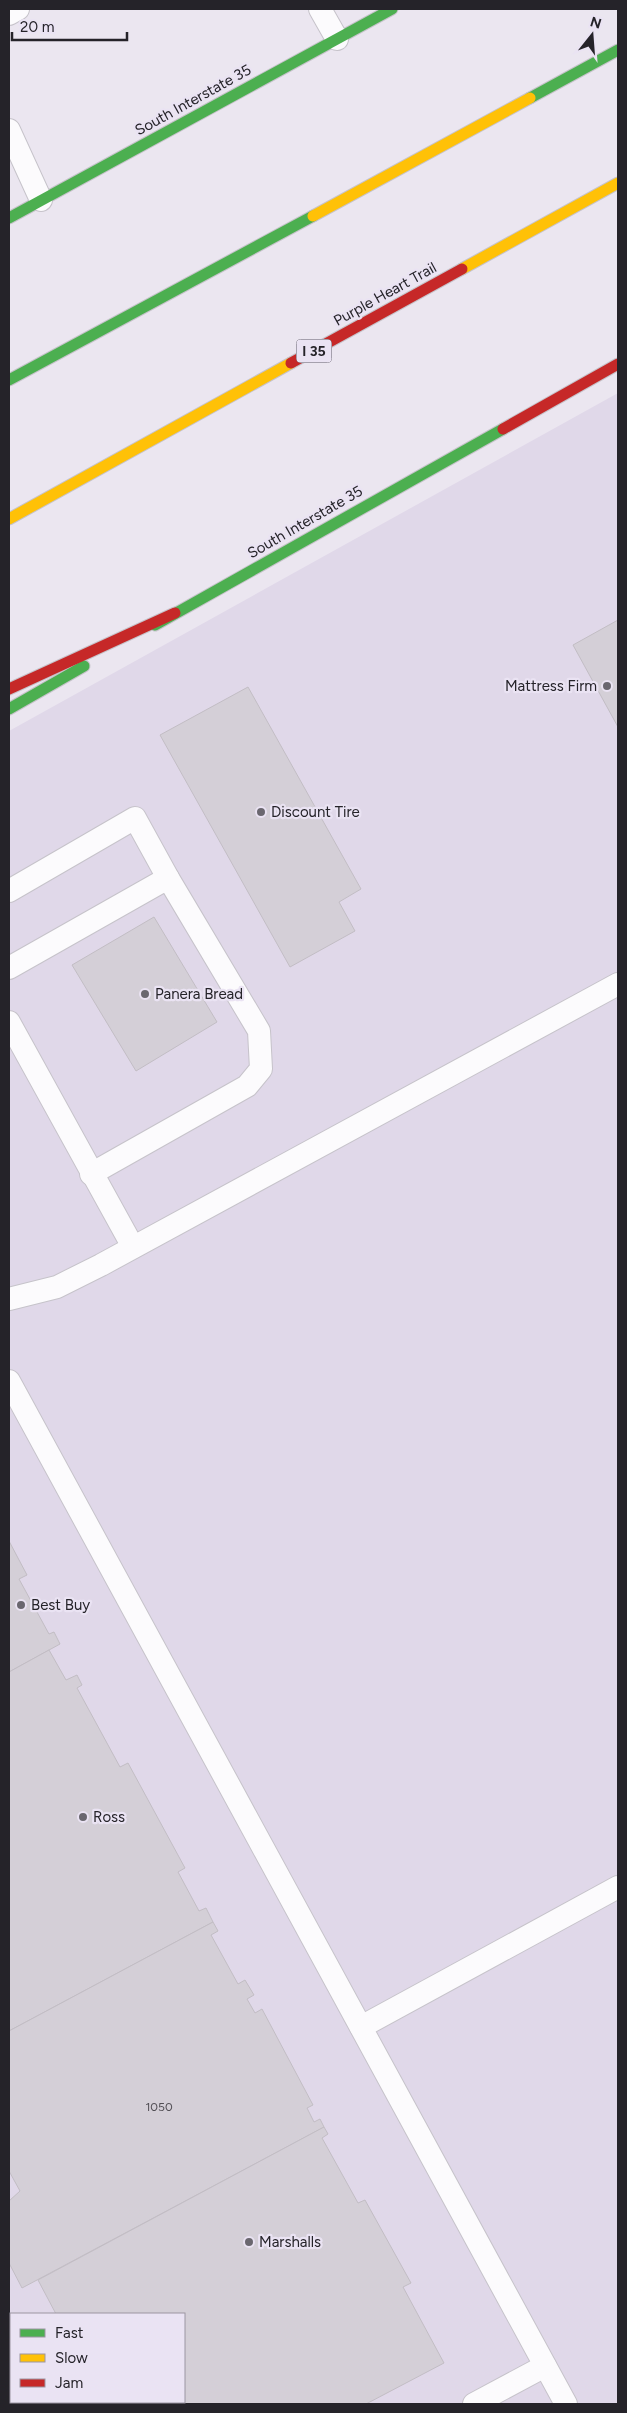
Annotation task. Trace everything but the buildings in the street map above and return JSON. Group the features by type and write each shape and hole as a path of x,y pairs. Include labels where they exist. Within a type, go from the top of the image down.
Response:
{"main road":[{"name":"South Interstate 35","path":"9,218 392,9"},
{"path":"9,380 618,50"},
{"name":"Purple Heart Trail","path":"9,519 618,183"},
{"name":"South Interstate 35","path":"9,709 618,364"},
{"path":"9,689 176,613"}],"lane":[{"path":"9,14 18,9"},
{"path":"320,9 337,39"},
{"path":"9,130 41,200"},
{"path":"9,891 135,818 168,878 260,1031 261,1068 247,1086 91,1174"},
{"path":"9,968 168,878"},
{"path":"9,1299 57,1287 618,984"},
{"path":"9,1022 91,1174 133,1247"},
{"path":"9,1381 566,2404"},
{"path":"361,2027 618,1887"},
{"path":"474,2404 546,2366"}],"shaded area":[{"path":"618,393 618,2404 9,2404 9,731"}],"traffic: fast":[{"path":"9,218 392,9"},
{"path":"530,98 618,50"},
{"path":"9,380 313,216"},
{"path":"155,625 503,429"},
{"path":"9,709 84,666"}],"traffic: slow":[{"path":"313,216 530,98"},
{"path":"462,269 618,183"},
{"path":"9,519 291,363"}],"traffic: jam":[{"path":"291,363 462,269"},
{"path":"503,429 618,364"},
{"path":"9,689 175,613"}],"place":[{"name":"Mattress Firm","path":"607,686"},
{"name":"Discount Tire","path":"261,812"},
{"name":"Panera Bread","path":"145,994"},
{"name":"Best Buy","path":"21,1605"},
{"name":"Ross","path":"83,1817"},
{"name":"Marshalls","path":"249,2242"}]}
